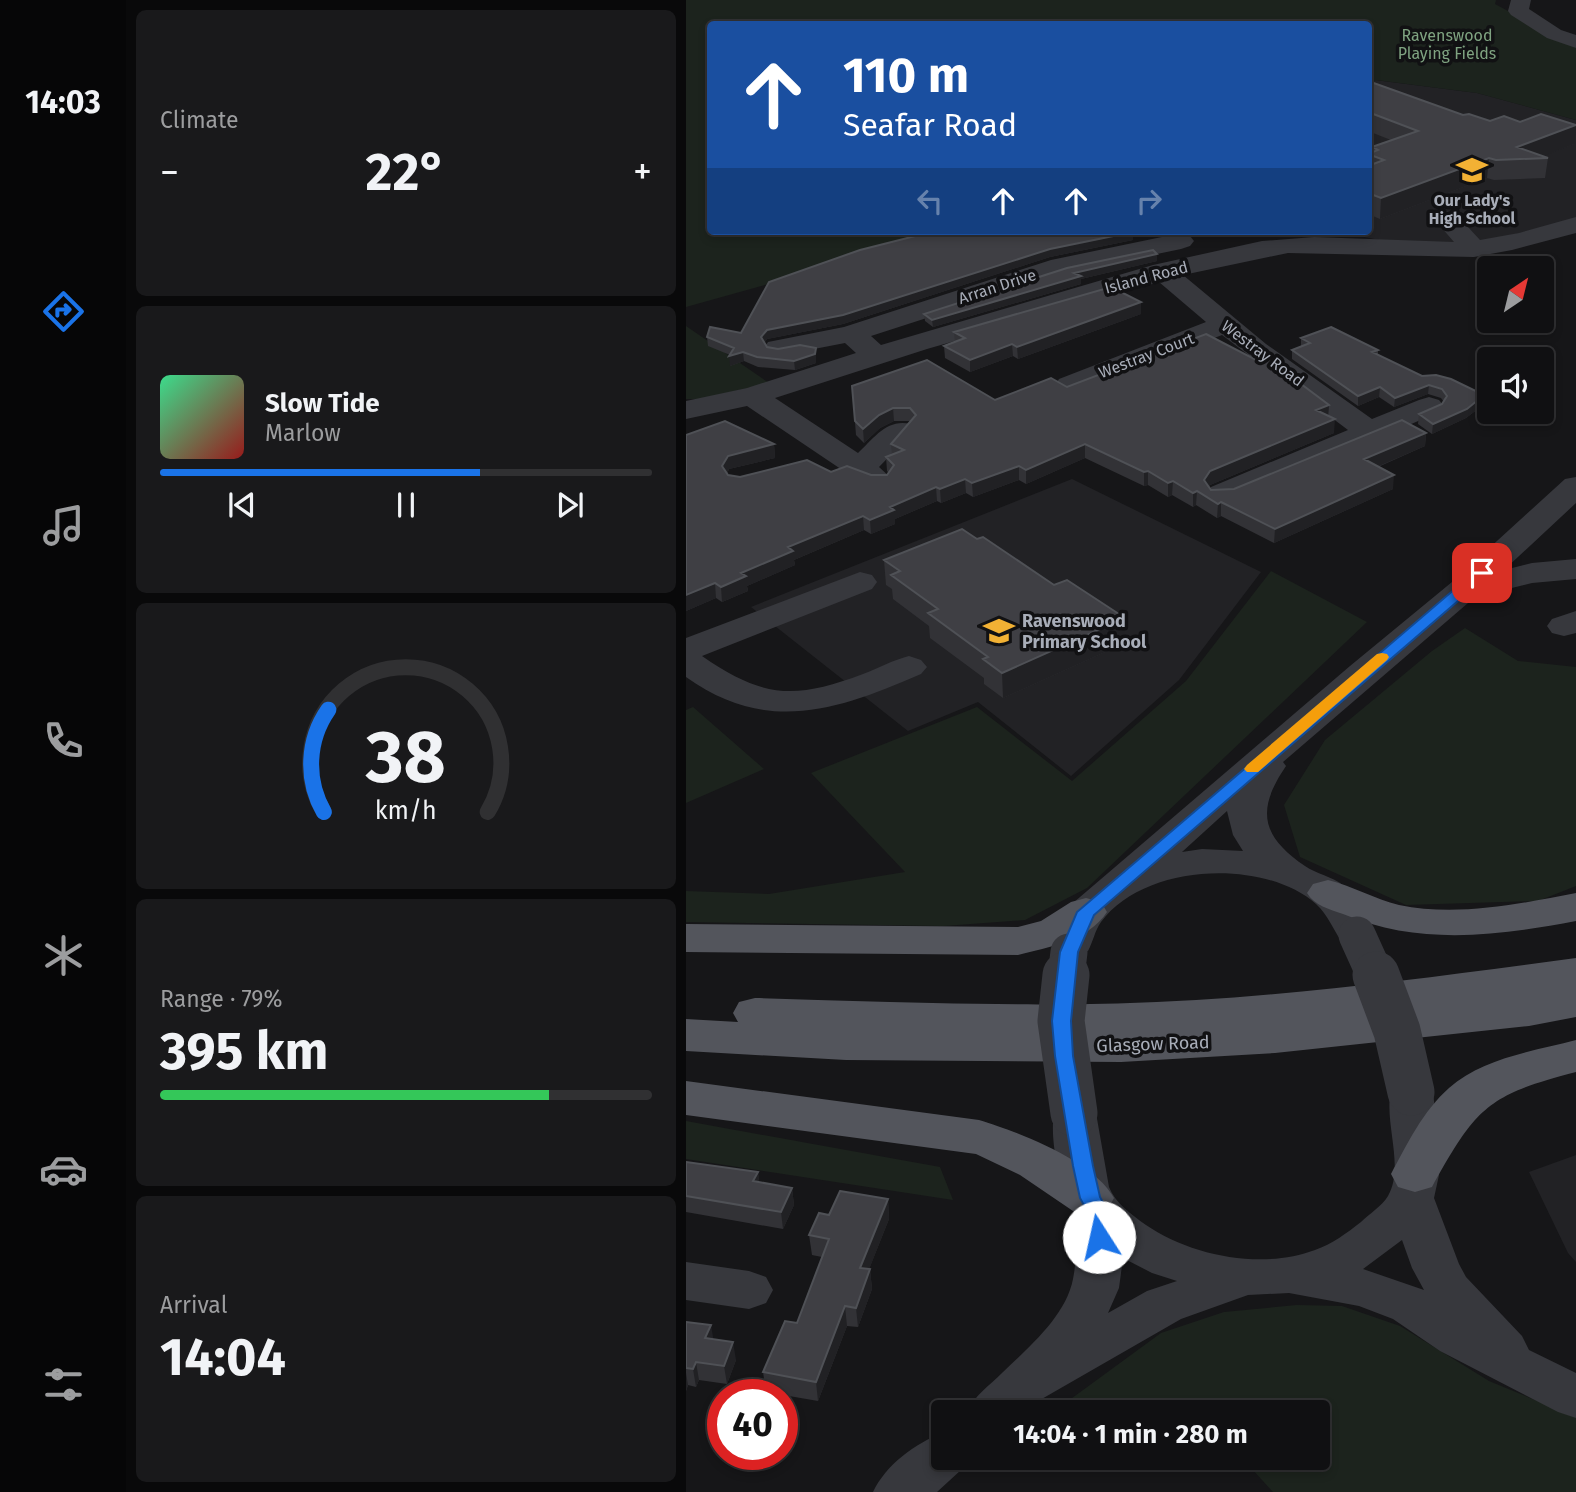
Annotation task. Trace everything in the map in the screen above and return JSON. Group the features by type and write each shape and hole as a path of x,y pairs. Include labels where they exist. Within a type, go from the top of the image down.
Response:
{"main road":[{"path":"1312,885 1390,916 1427,920 1471,922 1517,918 1576,907"},
{"path":"686,938 1018,941 1056,930 1086,912"},
{"name":"Glasgow Road","path":"686,1008 785,1015 973,1020 1195,1015 1422,994 1576,973"},
{"name":"Glasgow Road","path":"686,1035 872,1045 1121,1046 1275,1037 1529,1010 1576,1002"},
{"path":"1413,1186 1456,1109 1473,1093 1498,1079 1576,1056"},
{"path":"686,1098 979,1136 1009,1146 1037,1161 1093,1203"}],"street":[{"path":"1495,0 1520,6 1554,34 1576,41"},
{"name":"Island Road","path":"686,410 721,405 752,396 877,355 1162,271 1264,249 1343,244 1425,250 1474,249 1526,239 1574,218"},
{"path":"1447,219 1474,249"},
{"name":"Arran Drive","path":"778,348 850,334 1060,266 1181,241"},
{"name":"Westray Road","path":"1162,271 1224,325 1368,430"},
{"name":"Westray Court","path":"1069,385 1224,325"},
{"path":"850,334 877,355"},
{"path":"752,396 859,467"},
{"path":"1222,494 1429,405"},
{"path":"802,464 859,467 900,430"},
{"path":"1010,1398 1073,1329 1095,1289 1099,1237 1074,1113 1061,1021 1069,952 1086,912 1362,673 1464,589 1576,486"},
{"path":"1536,522 1561,553 1576,561"},
{"path":"1464,589 1532,573 1576,569"},
{"path":"686,661 710,681 740,695 798,704 825,701 853,692 890,667"},
{"path":"1294,732 1254,782 1246,803 1246,822 1253,841 1269,858 1312,885 1357,935 1389,1006 1401,1041 1411,1092 1413,1186 1436,1268 1449,1290 1524,1373"},
{"path":"1122,883 1171,866 1205,860 1237,861 1312,885"},
{"path":"1093,1203 1124,1235 1184,1265 1226,1276 1266,1275 1325,1267 1367,1243 1394,1220 1413,1186"},
{"path":"1010,1398 1164,1305 1266,1275 1362,1288 1410,1306 1458,1337 1524,1373 1576,1397"},
{"path":"686,1281 749,1290"},
{"path":"900,1492 931,1465"}],"lane":[{"path":"686,650 860,582"}],"shaded area":[{"name":"Our Lady's High School","path":"1372,82 1477,93 1576,120 1576,219 1492,240 1394,243 1355,235 1372,235"},
{"name":"Ravenswood Primary School","path":"1072,479 1261,572 1179,680 1071,776 978,702 908,731 751,607"},
{"path":"1576,1155 1576,1262 1568,1253 1529,1172"}],"green space":[{"name":"Ravenswood Playing Fields","path":"686,0 1496,0 1495,4 1576,48 1576,120 1477,93 1376,80 1372,82 1372,21 707,21 707,235 943,235 686,307"},
{"path":"686,326 769,383 700,399 686,399"},
{"path":"1271,571 1367,622 1087,888 1025,920 944,926 686,922 686,891 769,894 905,872 811,773 977,707 1072,781 1186,681"},
{"path":"1465,628 1518,661 1576,667 1576,886 1538,901 1406,905 1300,857 1284,805 1325,740 1432,651"},
{"path":"693,707 764,769 686,803 686,710"},
{"path":"686,1121 940,1167 953,1200 686,1159"},
{"path":"1297,1305 1342,1306 1400,1326 1489,1381 1576,1417 1576,1492 1273,1492 1253,1470 1330,1470 1330,1400 1069,1400 1161,1333 1224,1312"}],"building":[{"path":"1372,82 1463,115 1469,114 1490,121 1504,116 1520,122 1541,114 1576,125 1517,147 1548,158 1489,158 1381,198 1372,195 1372,164 1384,160 1372,156 1372,152 1378,150 1372,147 1418,131 1372,114"},
{"path":"919,235 1118,235 1050,249 843,315 767,330 761,337 767,347 778,349 800,345 816,348 815,354 794,361 757,357 743,352 729,356 734,348 707,337 710,327 741,333 769,282 860,250"},
{"path":"1153,250 1157,254 1074,273 1081,276 932,320 924,314 1067,268"},
{"path":"1111,287 1141,302 1017,347 1012,344 970,360 944,346 965,338 954,332"},
{"path":"1331,327 1378,350 1372,352 1422,376 1436,375 1451,379 1477,392 1477,401 1467,409 1433,424 1419,414 1442,404 1447,396 1442,389 1429,385 1395,398 1380,387 1358,396 1292,350 1310,343 1301,338"},
{"path":"1206,334 1256,360 1265,357 1329,405 1316,410 1335,419 1210,471 1204,480 1211,490 1234,489 1402,420 1426,433 1364,459 1394,475 1275,529 1221,502 1218,504 1197,491 1193,493 1173,481 1168,483 1148,471 1144,472 1085,444 1026,470 1019,466 972,483 965,479 940,489 936,487 890,507 894,510 870,520 863,516 788,547 793,551 741,573 746,576 721,587 715,583 686,595 686,435 725,421 774,444 728,456 722,466 728,475 740,477 807,460 831,472 847,466 871,475 887,475 894,465 886,457 904,450 891,444 916,415 910,408 893,408 879,415 863,429 855,421 852,386 927,360 995,400 1051,378 1067,387"},
{"path":"962,529 977,539 983,537 1054,585 1067,580 1125,618 1002,673 983,659 988,657 928,613 938,609 891,575 900,571 884,560"},
{"path":"686,1162 758,1172 753,1181 792,1188 781,1212 686,1196"},
{"path":"840,1191 888,1199 860,1268 870,1269 856,1308 845,1306 816,1382 763,1372 785,1321 797,1323 829,1239 809,1235 819,1213 829,1215"},
{"path":"686,1322 711,1325 705,1338 733,1342 724,1366 696,1362 693,1369 686,1368"}],"slow traffic":[{"path":"1252,769 1382,657"}],"place":[{"name":"Our Lady's High School","path":"1472,170"},
{"name":"Ravenswood Primary School","path":"999,631"}],"route":[{"path":"1099,1237 1096,1208 1090,1198 1083,1166 1064,1056 1061,1021 1069,952 1086,912 1482,573"}]}
